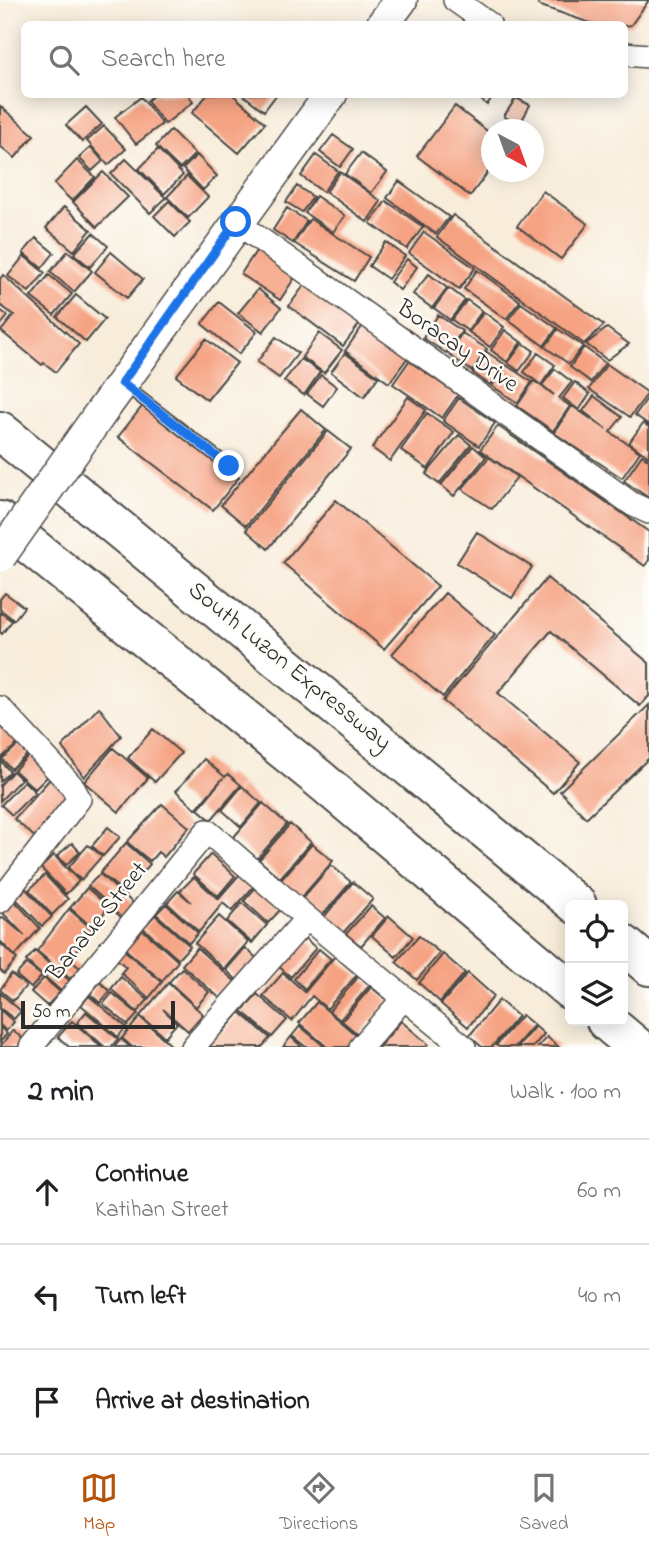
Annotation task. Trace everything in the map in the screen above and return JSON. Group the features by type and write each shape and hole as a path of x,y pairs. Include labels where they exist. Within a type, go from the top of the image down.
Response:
{"highway":[{"path":"0,402 138,544"},
{"name":"South Luzon Expressway","path":"0,431 571,900"},
{"path":"0,521 317,777 565,986"},
{"path":"628,948 649,966"},
{"path":"612,1026 637,1047"}],"street":[{"path":"385,21 401,0"},
{"path":"455,0 485,21"},
{"path":"628,54 649,56"},
{"path":"0,556 236,222 328,98"},
{"name":"Boracay Drive","path":"236,222 632,503 649,512"},
{"path":"0,708 72,786 79,799 0,901"},
{"name":"Banaue Street","path":"31,1047 207,831 307,918"},
{"path":"193,1047 307,918 464,1047"},
{"path":"361,1047 404,998"}],"lane":[{"path":"122,383 229,466"}],"building":[{"path":"539,0 649,0 628,25 628,21 584,21 538,5"},
{"path":"142,98 162,124 136,144 115,117"},
{"path":"150,98 190,98 193,102 165,124 147,101"},
{"path":"205,98 237,98 265,123 239,153 192,113"},
{"path":"247,98 274,98 264,111"},
{"path":"479,98 491,98 487,105"},
{"path":"516,98 530,105 523,119 508,119 504,116"},
{"path":"0,106 34,135 15,158 0,146"},
{"path":"455,106 481,126 481,181 470,196 417,156"},
{"path":"86,107 102,124 82,142 66,125"},
{"path":"104,126 126,149 108,165 87,141"},
{"path":"171,130 195,154 180,169 156,146"},
{"path":"333,135 353,149 340,167 320,152"},
{"path":"91,147 103,161 92,171 79,158"},
{"path":"158,149 183,175 164,194 139,169"},
{"path":"361,153 387,172 371,193 345,174"},
{"path":"197,155 217,176 203,190 183,169"},
{"path":"316,155 338,171 323,192 301,176"},
{"path":"126,159 166,198 150,213 111,174"},
{"path":"77,160 95,177 72,201 54,184"},
{"path":"103,172 128,197 97,227 73,202"},
{"path":"340,172 381,201 367,222 326,192"},
{"path":"187,176 208,197 188,218 167,197"},
{"path":"399,181 449,217 436,234 387,198"},
{"path":"297,186 313,197 302,212 286,202"},
{"path":"543,191 588,224 561,259 517,226"},
{"path":"316,196 345,216 333,232 305,213"},
{"path":"169,201 190,222 175,237 154,216"},
{"path":"386,201 423,227 407,249 370,223"},
{"path":"64,207 91,230 74,251 46,228"},
{"path":"287,208 307,221 293,243 273,230"},
{"path":"453,215 604,325 584,344 437,237"},
{"path":"310,219 369,257 354,281 294,243"},
{"path":"424,232 475,268 459,289 409,253"},
{"path":"93,233 108,246 90,267 74,254"},
{"path":"36,238 54,253 42,268 23,253"},
{"path":"386,242 405,256 388,279 369,266"},
{"path":"258,248 297,274 280,300 241,274"},
{"path":"68,251 92,271 74,292 50,272"},
{"path":"111,252 143,279 127,298 95,272"},
{"path":"24,256 45,273 29,292 8,276"},
{"path":"407,259 417,267 400,290 390,282"},
{"path":"477,270 520,301 506,319 464,289"},
{"path":"429,274 447,288 432,308 413,294"},
{"path":"3,275 79,344 56,372 44,363 42,365 1,331 14,315 0,305 0,279"},
{"path":"49,275 72,294 54,315 31,297"},
{"path":"306,283 361,322 343,346 289,306"},
{"path":"449,288 465,300 450,320 434,308"},
{"path":"258,289 281,308 263,332 238,313"},
{"path":"76,295 105,319 86,342 57,317"},
{"path":"467,300 482,311 468,331 452,320"},
{"path":"219,302 257,332 239,354 202,324"},
{"path":"521,303 557,328 544,346 508,320"},
{"path":"0,310 8,316 0,326"},
{"path":"484,312 504,327 490,347 469,332"},
{"path":"438,315 462,331 446,353 423,338"},
{"path":"364,324 408,357 389,383 345,351"},
{"path":"607,328 629,344 607,360 586,344"},
{"path":"558,329 583,346 569,364 545,347"},
{"path":"505,330 521,342 507,362 491,350"},
{"path":"319,333 342,350 324,373 302,357"},
{"path":"462,333 487,349 472,371 448,354"},
{"path":"276,337 298,353 279,378 257,362"},
{"path":"206,339 237,363 207,400 176,376"},
{"path":"523,343 534,351 519,371 508,363"},
{"path":"584,347 605,363 591,382 570,367"},
{"path":"487,352 504,364 490,385 473,373"},
{"path":"345,353 378,377 364,397 331,372"},
{"path":"538,353 555,365 541,385 524,372"},
{"path":"301,359 320,372 304,395 284,381"},
{"path":"409,361 458,395 442,418 393,384"},
{"path":"607,364 648,393 630,417 589,389"},
{"path":"506,365 532,382 518,403 492,386"},
{"path":"555,369 572,382 559,398 570,406 553,431 517,406 534,381 554,395 542,385"},
{"path":"321,375 337,387 323,406 307,394"},
{"path":"575,382 590,394 579,410 563,398"},
{"path":"594,396 622,417 610,432 640,452 622,478 554,433 572,406 606,429 583,411"},
{"path":"649,396 649,425 635,415"},
{"path":"408,397 426,410 390,461 372,448"},
{"path":"459,398 495,423 479,446 443,421"},
{"path":"145,403 239,477 213,510 118,437"},
{"path":"301,409 326,430 246,526 221,505"},
{"path":"427,413 454,432 428,469 401,450"},
{"path":"643,423 649,427 649,457 629,443"},
{"path":"498,426 649,532 649,560 645,566 480,450"},
{"path":"328,431 351,449 268,549 246,530"},
{"path":"459,435 471,445 439,484 426,474"},
{"path":"473,446 486,457 454,496 441,485"},
{"path":"642,455 649,460 649,498 624,481"},
{"path":"489,457 517,477 492,509 462,489"},
{"path":"336,500 438,586 384,649 283,563"},
{"path":"477,532 532,567 512,598 457,563"},
{"path":"547,578 649,663 649,696 640,706 551,631 498,693 580,762 553,793 443,701"},
{"path":"5,593 24,607 14,620 0,609 0,599"},
{"path":"445,593 495,635 443,697 392,654"},
{"path":"0,612 12,621 2,634 0,632"},
{"path":"649,705 649,758 586,818 560,791"},
{"path":"99,707 121,736 84,777 62,747"},
{"path":"0,716 20,742 0,759"},
{"path":"153,729 181,753 155,782 128,758"},
{"path":"19,744 28,754 11,769 2,759"},
{"path":"113,748 148,778 119,812 84,782"},
{"path":"30,754 51,773 35,789 14,770"},
{"path":"204,759 225,777 228,774 241,785 211,820 198,809 223,778 196,809 176,791"},
{"path":"0,760 10,772 0,781"},
{"path":"13,771 21,779 0,801 0,785"},
{"path":"50,779 72,799 37,839 14,819"},
{"path":"24,781 35,792 12,815 1,805"},
{"path":"242,786 261,803 241,827 222,810"},
{"path":"263,803 287,824 257,859 233,838"},
{"path":"162,804 189,827 164,857 158,852 150,861 127,842"},
{"path":"290,824 311,842 280,878 259,860"},
{"path":"108,827 120,837 103,856 92,846"},
{"path":"72,843 80,852 66,865 57,856"},
{"path":"126,843 150,864 139,877 134,873 120,889 100,873"},
{"path":"312,844 333,861 301,898 281,880"},
{"path":"88,845 102,856 81,880 68,868"},
{"path":"211,854 235,876 218,896 193,874"},
{"path":"54,855 79,881 66,894 41,868"},
{"path":"331,865 351,882 321,917 301,900"},
{"path":"100,874 121,893 110,905 88,886"},
{"path":"240,874 254,886 232,911 223,903 199,932 167,903 178,891 191,902 180,891 194,877 218,899"},
{"path":"45,875 68,899 52,915 29,890"},
{"path":"353,882 373,899 343,933 324,917"},
{"path":"257,886 282,908 268,923 244,901"},
{"path":"87,888 109,907 92,927 70,908"},
{"path":"26,889 52,917 42,926 16,899"},
{"path":"124,895 134,904 122,918 112,909"},
{"path":"11,897 40,928 15,956 0,941 0,920 3,917 25,936 0,910"},
{"path":"242,903 267,925 252,943 227,921"},
{"path":"166,904 198,933 189,943 156,914"},
{"path":"371,906 385,918 361,946 346,934"},
{"path":"69,909 93,930 69,959 80,968 70,979 37,951"},
{"path":"155,915 190,946 178,959 143,928"},
{"path":"219,916 248,942 224,969 195,943"},
{"path":"389,916 413,937 396,957 372,936"},
{"path":"143,930 178,961 162,981 125,949"},
{"path":"302,936 316,948 291,977 277,965"},
{"path":"419,936 440,953 417,980 396,962"},
{"path":"0,943 17,959 4,974 0,970"},
{"path":"197,948 238,984 223,1001 182,965"},
{"path":"245,948 260,961 240,983 226,970"},
{"path":"319,949 331,959 305,989 294,979"},
{"path":"124,950 162,982 149,998 121,973 126,967 117,959"},
{"path":"35,951 52,966 43,976 26,961"},
{"path":"443,954 465,973 440,1002 419,983"},
{"path":"335,956 357,975 327,1009 312,996 292,1021 263,996 283,973 305,992"},
{"path":"26,964 42,976 31,988 16,975"},
{"path":"54,967 70,981 61,991 45,977"},
{"path":"182,968 209,992 196,1007 169,982"},
{"path":"468,973 494,996 468,1027 441,1004"},
{"path":"11,974 26,986 13,1001 0,990"},
{"path":"359,976 370,985 340,1020 329,1011"},
{"path":"121,977 148,1000 137,1012 111,989"},
{"path":"44,978 60,992 47,1006 31,992"},
{"path":"100,982 110,991 100,1003 90,994"},
{"path":"168,983 203,1014 188,1031 163,1009 177,1023 165,1037 140,1016"},
{"path":"371,987 388,1001 359,1035 342,1021"},
{"path":"0,993 21,1011 14,1019 0,1008"},
{"path":"112,993 138,1014 128,1025 103,1004"},
{"path":"257,994 287,1020 272,1037 242,1011"},
{"path":"89,996 126,1027 118,1037 81,1005"},
{"path":"499,1000 518,1016 492,1047 482,1047 469,1036"},
{"path":"317,1002 357,1036 348,1047 327,1047 299,1023"},
{"path":"0,1010 14,1022 6,1031 0,1025"},
{"path":"86,1012 118,1039 111,1047 105,1047 77,1023"},
{"path":"240,1012 270,1038 262,1047 208,1047 217,1029 222,1033"},
{"path":"522,1015 534,1025 515,1047 496,1045"},
{"path":"140,1017 173,1047 132,1047 122,1038"},
{"path":"72,1021 102,1047 69,1047 58,1037"},
{"path":"401,1021 428,1044 426,1047 379,1047"},
{"path":"300,1026 325,1047 306,1047 292,1036"},
{"path":"535,1026 544,1034 533,1047 517,1047"},
{"path":"0,1027 7,1034 0,1042"},
{"path":"13,1030 25,1041 20,1047 0,1047"},
{"path":"291,1037 302,1047 283,1047"},
{"path":"547,1037 559,1047 538,1047"},
{"path":"121,1039 130,1047 114,1047"}],"route":[{"path":"229,466 122,383 236,222"}]}
